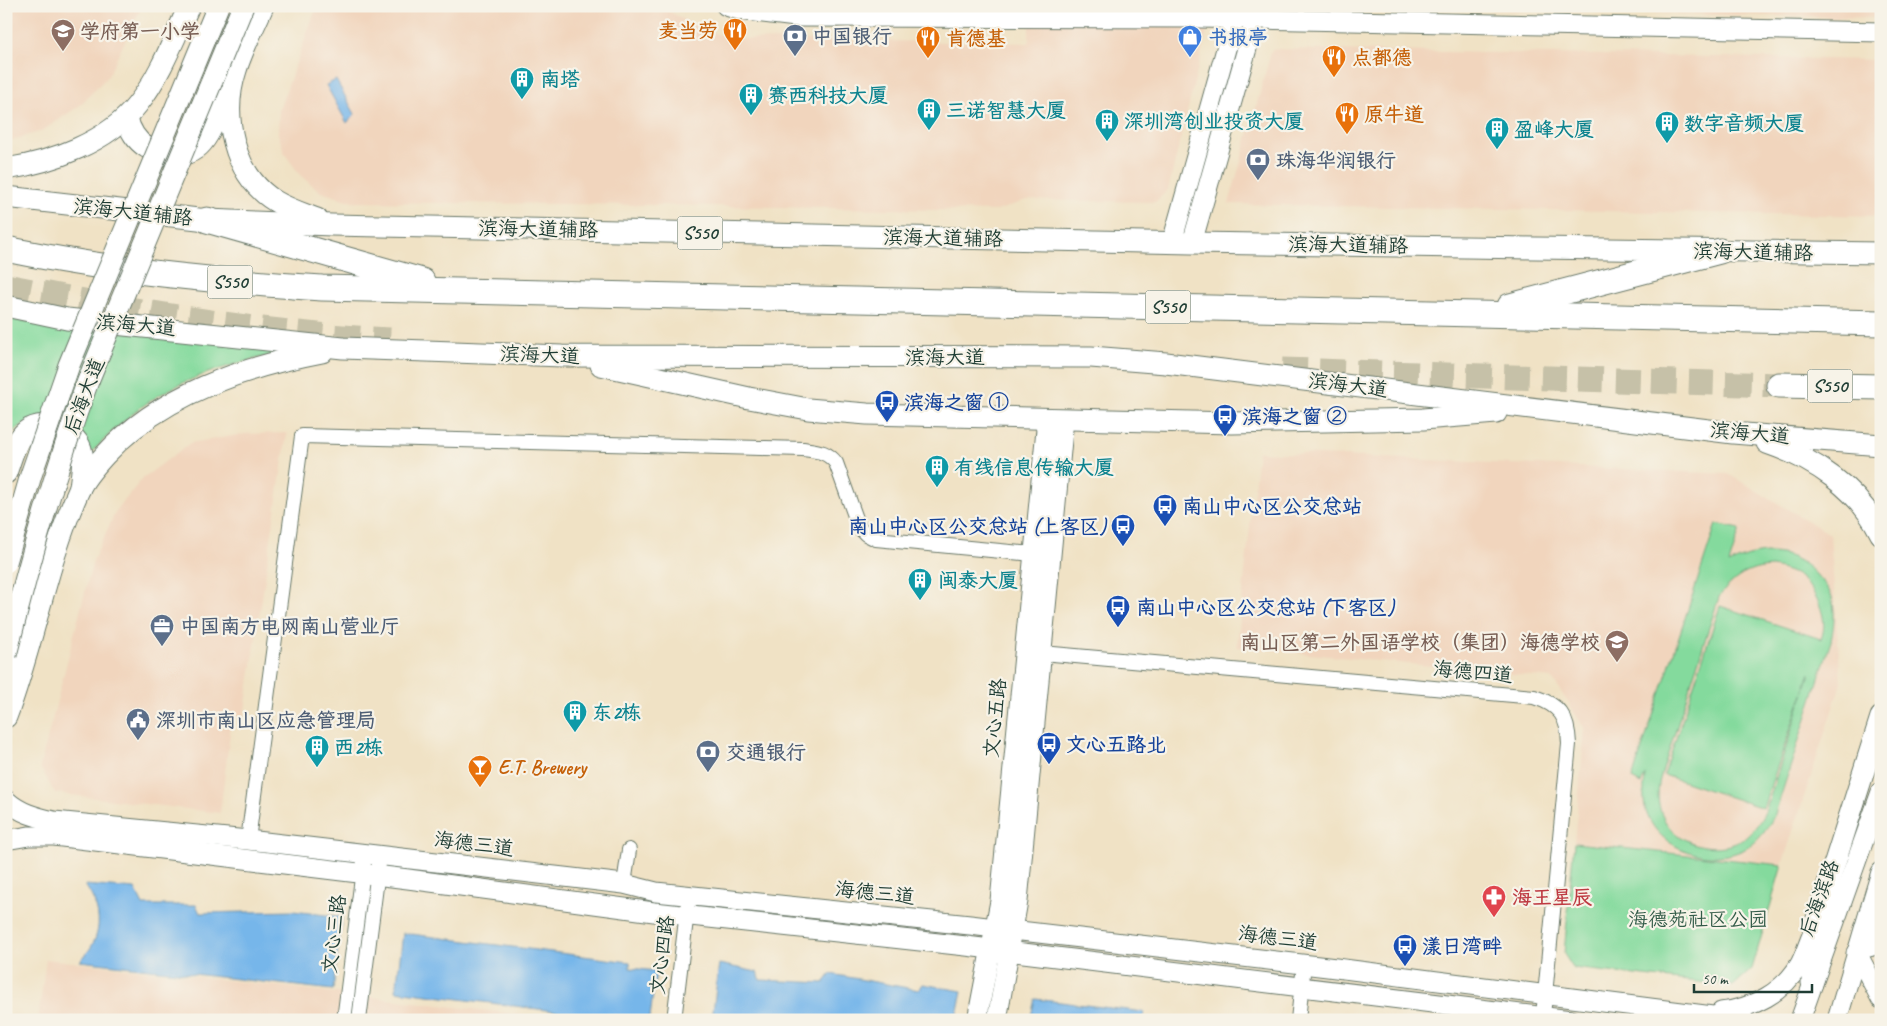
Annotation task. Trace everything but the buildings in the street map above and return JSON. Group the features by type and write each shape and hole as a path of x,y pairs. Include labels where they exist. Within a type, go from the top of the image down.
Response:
{"highway":[{"path":"207,220 455,290"},
{"name":"S550","path":"6,249 128,270 223,281 322,288 1881,323"},
{"path":"1482,314 1720,251"},
{"name":"S550","path":"1779,385 1881,387"}],"main road":[{"path":"6,169 31,166 61,156 86,144 127,117 149,88 189,6"},
{"name":"后海大道","path":"6,562 40,446 69,365 218,6"},
{"name":"后海大道","path":"6,655 40,527 64,449 85,390 243,6"},
{"path":"127,117 129,127 134,136 152,150 172,155 191,152 204,141 263,6"},
{"path":"726,6 739,10 796,17 1257,13 1881,32"},
{"path":"1182,243 1236,13"},
{"path":"1182,243 1257,13"},
{"path":"236,71 232,94 231,128 235,147 244,168 256,185 275,201 332,225"},
{"name":"滨海大道辅路","path":"6,197 207,220 332,225 1182,243 1878,255"},
{"name":"滨海大道","path":"6,306 67,319 344,348 562,356 1091,358 1166,363 1276,375 1539,410 1733,432 1881,445"},
{"path":"6,314 67,319"},
{"path":"80,488 98,463 120,438 150,416 234,375 278,361 344,348"},
{"path":"562,356 749,398 808,409 867,414 1232,424 1423,418 1539,410"},
{"name":"文心五路","path":"1004,929 1000,901 1043,555 1056,419"},
{"path":"6,473 17,443 30,428 40,425 63,429 74,437 81,447 83,465 80,488 56,553 6,717"},
{"path":"1733,432 1786,449 1820,467 1855,498 1881,534"},
{"name":"文心五路","path":"997,1020 1000,951 1004,929 1018,901 1042,653 1043,555"},
{"path":"1705,1014 1733,1011 1753,1004 1780,988 1800,964 1814,928 1881,717"},
{"name":"后海滨路","path":"1800,1020 1881,792"},
{"name":"海德三道","path":"6,800 15,808 35,817 54,821 248,840 624,884 656,892 689,896 1004,929 1304,964 1744,1020"},
{"path":"6,840 29,836 54,836 370,874 686,916 1000,951 1571,1020"},
{"path":"1837,1020 1881,872"},
{"path":"1857,953 1881,922"},
{"path":"1812,984 1814,928"},
{"name":"文心五路","path":"977,1020 1000,951"},
{"path":"1857,953 1881,999"}],"street":[{"path":"248,840 302,436 803,449 822,452 831,456 836,463 859,527 866,534 876,539 1043,555"},
{"name":"海德四道","path":"1042,653 1534,697 1546,701 1556,708 1563,716 1568,728 1568,744 1543,1016"},
{"path":"624,884 628,850"},
{"name":"文心三路","path":"359,1020 372,855"},
{"name":"文心三路","path":"344,1020 370,874"},
{"name":"文心四路","path":"674,1020 689,896"},
{"path":"1857,953 1881,946"},
{"path":"1298,1020 1304,964"}],"shaded area":[{"name":"学府第一小学","path":"6,6 142,6 108,76 79,106 42,131 6,142"},
{"path":"317,6 660,6 700,29 734,39 1029,43 1029,6 1213,6 1168,190 1155,202 1026,200 997,211 353,202 321,192 300,175 285,154 278,134 279,110"},
{"path":"1304,6 1881,6 1881,18"},
{"path":"1272,49 1881,60 1881,216 1229,204"},
{"path":"287,433 244,717 232,716 220,813 55,793 40,767 93,561 116,511 142,479 190,443 245,434"},
{"name":"南山区第二外国语学校（集团）海德学校","path":"1258,452 1728,474 1830,534 1841,683 1782,865 1574,843 1585,729 1552,678 1237,647"},
{"path":"46,959 566,1020 38,1020"}],"green space":[{"path":"6,319 293,350 225,367 161,394 114,430 90,454 30,420 8,435 6,426"},
{"path":"1716,524 1740,529 1729,564 1741,558 1766,553 1789,556 1811,569 1825,584 1833,601 1834,624 1831,641 1775,814 1763,834 1755,843 1732,854 1717,856 1688,852 1675,846 1654,827 1644,804 1645,775 1641,784 1632,779","holes":["1772,567 1789,571 1798,576 1810,588 1819,604 1824,622 1821,639 1720,606 1664,775 1763,808 1810,673 1765,812 1760,821 1741,841 1725,846 1702,846 1680,837 1664,820 1658,802 1660,779 1719,597 1730,584 1742,575 1756,569"]},
{"name":"海德苑社区公园","path":"1574,843 1782,865 1752,969 1733,986 1573,968 1564,954"}],"water":[{"path":"336,80 355,114 347,123 326,85"},
{"path":"85,885 135,889 143,905 196,905 200,913 293,911 342,917 333,990 80,961 93,943 97,934 98,924 95,905"},
{"path":"403,933 630,962 630,968 656,971 650,1017 644,1020 625,1020 396,991"},
{"path":"719,964 757,972 761,980 824,983 831,974 919,990 923,984 962,991 956,1020 712,1020"},
{"path":"1035,999 1144,1012 1143,1020 1030,1020"}],"tunnel":[{"path":"6,286 101,304 245,327 293,333 390,340"},
{"path":"1282,370 1779,385"}],"place":[{"name":"麦当劳","path":"735,51"},
{"name":"学府第一小学","path":"63,52"},
{"name":"中国银行","path":"795,57"},
{"name":"书报亭","path":"1190,58"},
{"name":"肯德基","path":"928,59"},
{"name":"点都德","path":"1334,78"},
{"name":"南塔","path":"522,100"},
{"name":"赛西科技大厦","path":"751,116"},
{"name":"三诺智慧大厦","path":"929,131"},
{"name":"原牛道","path":"1347,135"},
{"name":"深圳湾创业投资大厦","path":"1107,142"},
{"name":"数字音频大厦","path":"1667,144"},
{"name":"盈峰大厦","path":"1497,150"},
{"name":"珠海华润银行","path":"1258,181"},
{"name":"滨海之窗 ①","path":"887,423"},
{"name":"滨海之窗 ②","path":"1225,437"},
{"name":"有线信息传输大厦","path":"937,488"},
{"name":"南山中心区公交总站","path":"1165,527"},
{"name":"南山中心区公交总站 (上客区)","path":"1123,547"},
{"name":"闽泰大厦","path":"920,601"},
{"name":"南山中心区公交总站 (下客区)","path":"1118,628"},
{"name":"中国南方电网南山营业厅","path":"162,647"},
{"name":"南山区第二外国语学校（集团）海德学校","path":"1617,663"},
{"name":"东2栋","path":"575,733"},
{"name":"深圳市南山区应急管理局","path":"138,741"},
{"name":"文心五路北","path":"1049,765"},
{"name":"西2栋","path":"317,768"},
{"name":"交通银行","path":"708,773"},
{"name":"E.T. Brewery","path":"480,788"},
{"name":"海王星辰","path":"1494,918"},
{"name":"漾日湾畔","path":"1405,967"}]}
